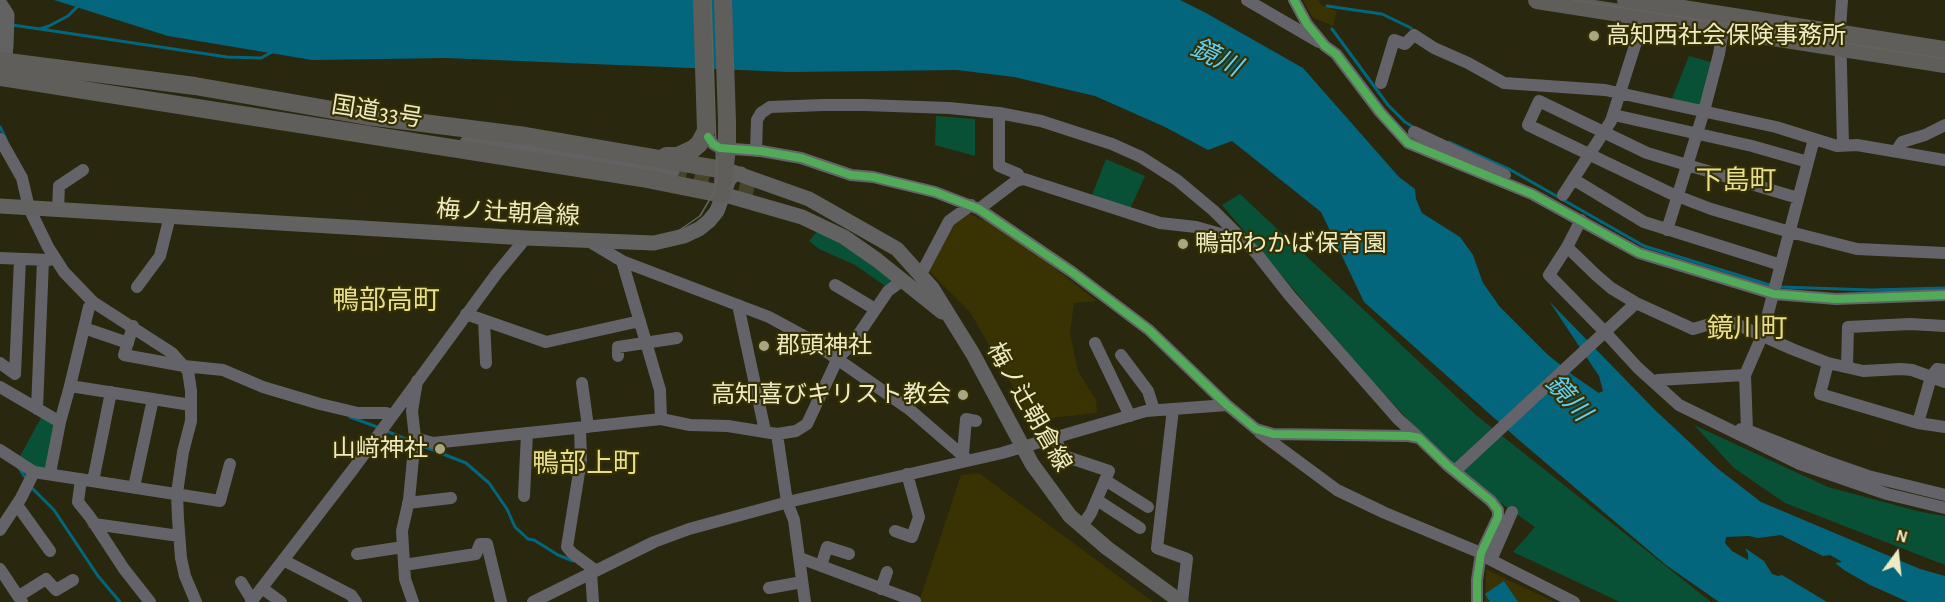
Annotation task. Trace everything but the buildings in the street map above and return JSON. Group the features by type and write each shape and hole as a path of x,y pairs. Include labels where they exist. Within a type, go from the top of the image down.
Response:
{"highway":[{"path":"702,0 707,130 728,171"},
{"path":"722,194 728,171 723,0"},
{"path":"1537,0 1723,29 1945,50"},
{"path":"1626,0 1698,11 1945,64"},
{"name":"国道33号","path":"1,72 365,125 526,136 728,171"},
{"name":"国道33号","path":"365,125 510,159 642,178 722,194"},
{"name":"国道33号","path":"649,157 678,156 699,144 707,130"}],"main road":[{"path":"0,4 7,15 1,72"},
{"path":"365,125 672,171"},
{"name":"梅ノ辻朝倉線","path":"728,171 809,198 897,249 920,276 928,293 953,322 1032,464 1070,516 1107,548 1177,600"},
{"path":"757,189 826,215 888,256 928,293"},
{"name":"梅ノ辻朝倉線","path":"0,206 526,238 654,243 684,236 699,229 709,221 721,204 722,194 802,217 844,237 903,280 928,293"}],"street":[{"path":"1247,0 1336,54 1408,143 1532,194 1639,253 1775,289 1836,299 1945,295"},
{"path":"1294,0 1307,24 1325,46"},
{"path":"1677,0 1698,11"},
{"path":"1842,0 1840,40 1844,146"},
{"path":"1563,195 1614,115 1644,17"},
{"path":"1667,230 1704,111 1723,29"},
{"path":"1381,83 1394,40 1405,44 1414,35 1434,48 1504,82 1605,90 1776,127 1837,146 1857,145 1945,160"},
{"path":"1798,198 1647,153 1539,101 1528,125 1677,196 1711,209 1857,249 1945,253"},
{"path":"756,151 758,120 762,113 770,107 865,105 949,108 999,113 1094,137 1141,157 1177,180 1245,241 1398,419 1491,501 1498,510 1498,517 1477,580 1477,602"},
{"path":"999,113 999,166 1018,174 1019,180"},
{"path":"1614,115 1808,162"},
{"path":"1896,151 1902,142 1925,135 1945,125"},
{"path":"707,130 713,144 727,149 801,158 851,175 873,177 935,192 975,207 1072,272 1149,330 1227,405 1337,490 1486,557 1574,602"},
{"path":"1414,132 1510,177 1509,185"},
{"path":"0,139 22,178 29,208 64,272 93,302 172,353 188,371 191,421 183,452 177,493 179,536 185,576 196,602"},
{"path":"1747,430 1745,375 1762,336 1814,139"},
{"path":"58,210 59,186 83,170"},
{"path":"920,276 949,221 1024,179 1160,223 1196,227 1245,241"},
{"path":"1573,179 1644,222 1781,264"},
{"path":"137,287 160,256 170,216"},
{"path":"1581,220 1549,275 1638,368 1661,386 1679,405 1800,464 1887,494 1945,508"},
{"path":"241,582 252,601 354,468 466,314 526,238"},
{"path":"586,240 622,261 769,317 804,336 909,409 966,457"},
{"path":"1567,246 1611,288 1636,303 1693,329 1710,324 1734,323 1828,363 1863,371 1912,370 1945,381"},
{"path":"0,258 56,261"},
{"path":"12,394 15,374 20,259"},
{"path":"37,408 43,260"},
{"path":"622,261 660,390 661,419"},
{"path":"415,442 433,443 661,419 690,425 728,426 771,432 796,431 807,424 838,358 852,344 888,291 903,280"},
{"path":"836,285 875,309"},
{"path":"50,473 60,422 89,307 93,302"},
{"path":"1455,471 1636,303"},
{"path":"738,305 787,502 794,520 805,602"},
{"path":"466,314 546,342 640,321"},
{"path":"484,320 486,363"},
{"path":"1846,367 1848,327 1910,324 1945,326"},
{"path":"133,326 124,355 184,366 223,370 263,387 320,404 358,413 386,413 392,416"},
{"path":"84,328 128,343"},
{"path":"618,356 618,347 678,338"},
{"path":"1095,343 1130,416"},
{"path":"1121,355 1148,391 1154,410"},
{"path":"0,363 15,374"},
{"path":"1828,363 1820,393 1918,423 1945,427"},
{"path":"1918,423 1931,377 1937,369 1945,370"},
{"path":"1661,386 1745,375"},
{"path":"413,602 405,579 402,531 408,504 415,442 412,411 417,381"},
{"path":"582,382 584,428 567,547 593,571 593,602"},
{"path":"70,386 191,405"},
{"path":"0,387 60,422"},
{"path":"111,392 87,480 78,502 124,569 150,602"},
{"path":"134,487 153,399"},
{"path":"537,601 654,542 689,529 966,457 1024,447 1154,410 1227,405"},
{"path":"1173,409 1157,548 1186,560 1177,600"},
{"path":"966,457 966,419 976,421"},
{"path":"1719,426 1747,430 1868,476 1945,495"},
{"path":"1256,429 1273,434 1419,438"},
{"path":"524,496 527,433"},
{"path":"1056,437 1061,455 1109,471 1082,526"},
{"path":"0,450 30,479"},
{"path":"0,530 17,505 30,479 50,473 220,501 230,464"},
{"path":"895,531 912,537 919,517 907,474"},
{"path":"1105,480 1148,507"},
{"path":"408,504 451,498"},
{"path":"1096,500 1140,528"},
{"path":"17,505 50,550"},
{"path":"1486,557 1512,512"},
{"path":"94,524 179,536"},
{"path":"404,565 476,554 480,544 487,544 501,602"},
{"path":"821,566 827,547 849,554"},
{"path":"357,554 403,548"},
{"path":"800,558 915,601"},
{"path":"283,560 351,595 356,602"},
{"path":"0,569 20,599 46,579 56,590 73,580"},
{"path":"881,589 886,572"},
{"path":"769,588 802,582"},
{"path":"262,588 281,602"}],"shaded area":[{"path":"1303,0 1318,0 1322,6 1337,11 1333,26 1312,17"},
{"path":"968,213 1007,231 1097,301 1074,303 1070,333 1078,371 1096,400 1097,413 1032,420 970,312 926,268 952,223"},
{"path":"979,473 1153,602 919,602 961,475"},
{"path":"1486,569 1554,602 1485,602"}],"green space":[{"path":"1689,56 1711,62 1700,107 1671,101"},
{"path":"936,116 975,119 975,156 935,145"},
{"path":"1106,159 1145,176 1130,209 1092,195"},
{"path":"1240,194 1476,415 1711,602 1620,602 1513,552 1535,527 1455,471 1362,370 1222,205"},
{"path":"817,231 837,241 898,282 888,288 855,265 819,249 809,241"},
{"path":"42,416 53,421 56,429 45,469 31,466 19,458"},
{"path":"1694,425 1828,487 1921,512 1945,516 1945,565 1785,503 1734,468"}],"water":[{"name":"鏡川","path":"54,0 1180,0 1303,68 1399,177 1415,189 1416,199 1422,213 1460,237 1473,255 1483,283 1500,307 1547,354 1574,376 1599,393 1603,391 1599,376 1549,301 1655,410 1717,468 1761,502 1920,569 1945,576 1945,602 1908,602 1844,570 1835,563 1842,562 1830,555 1823,556 1781,535 1758,538 1726,537 1725,543 1732,551 1748,560 1745,548 1764,561 1772,574 1782,575 1827,602 1719,602 1666,565 1520,441 1364,302 1321,212 1232,141 1208,150 1165,127 1095,96 1014,77 957,70 789,72 446,58 312,60 168,36"},
{"path":"1504,581 1518,602 1490,602 1485,594"}],"waterway":[{"path":"12,25 40,29 68,16 78,6"},
{"path":"1327,6 1382,14 1411,28"},
{"path":"40,29 227,57 261,58 272,52"},
{"path":"1332,29 1388,105 1405,122 1415,128"},
{"path":"0,127 6,139"},
{"path":"1449,142 1509,169 1644,246 1773,286"},
{"path":"1780,287 1871,290 1945,288"},
{"path":"350,417 380,428"},
{"path":"386,431 411,441"},
{"path":"420,445 466,463 489,483 507,509 515,527 528,539 573,561"},
{"path":"19,468 27,480"},
{"path":"30,486 54,510 98,576 120,602"}],"tunnel":[{"path":"672,171 757,189"}],"tram line":[{"path":"0,202 586,237 647,239 663,236 678,231 700,216 714,192 717,177 711,0"},
{"path":"1573,0 1945,59"}],"cycle path":[{"path":"1294,0 1307,24 1325,46 1336,54 1380,112 1408,143 1532,194 1639,253 1774,294 1836,299 1945,295"},
{"path":"708,137 720,148 761,151 801,158 851,175 873,177 935,192 979,209 1072,272 1149,330 1227,405 1256,429 1273,434 1419,438 1447,465 1491,501 1498,510 1498,517 1481,553 1477,602"}],"place":[{"name":"高知西社会保険事務所","path":"1594,36"},
{"name":"鴨部わかば保育園","path":"1183,244"},
{"name":"郡頭神社","path":"764,346"},
{"name":"高知喜びキリスト教会","path":"963,395"},
{"name":"山﨑神社","path":"440,449"}],"district":[{"name":"下島町","path":"1736,181"},
{"name":"鴨部高町","path":"386,301"},
{"name":"鏡川町","path":"1747,329"},
{"name":"鴨部上町","path":"586,464"}]}
